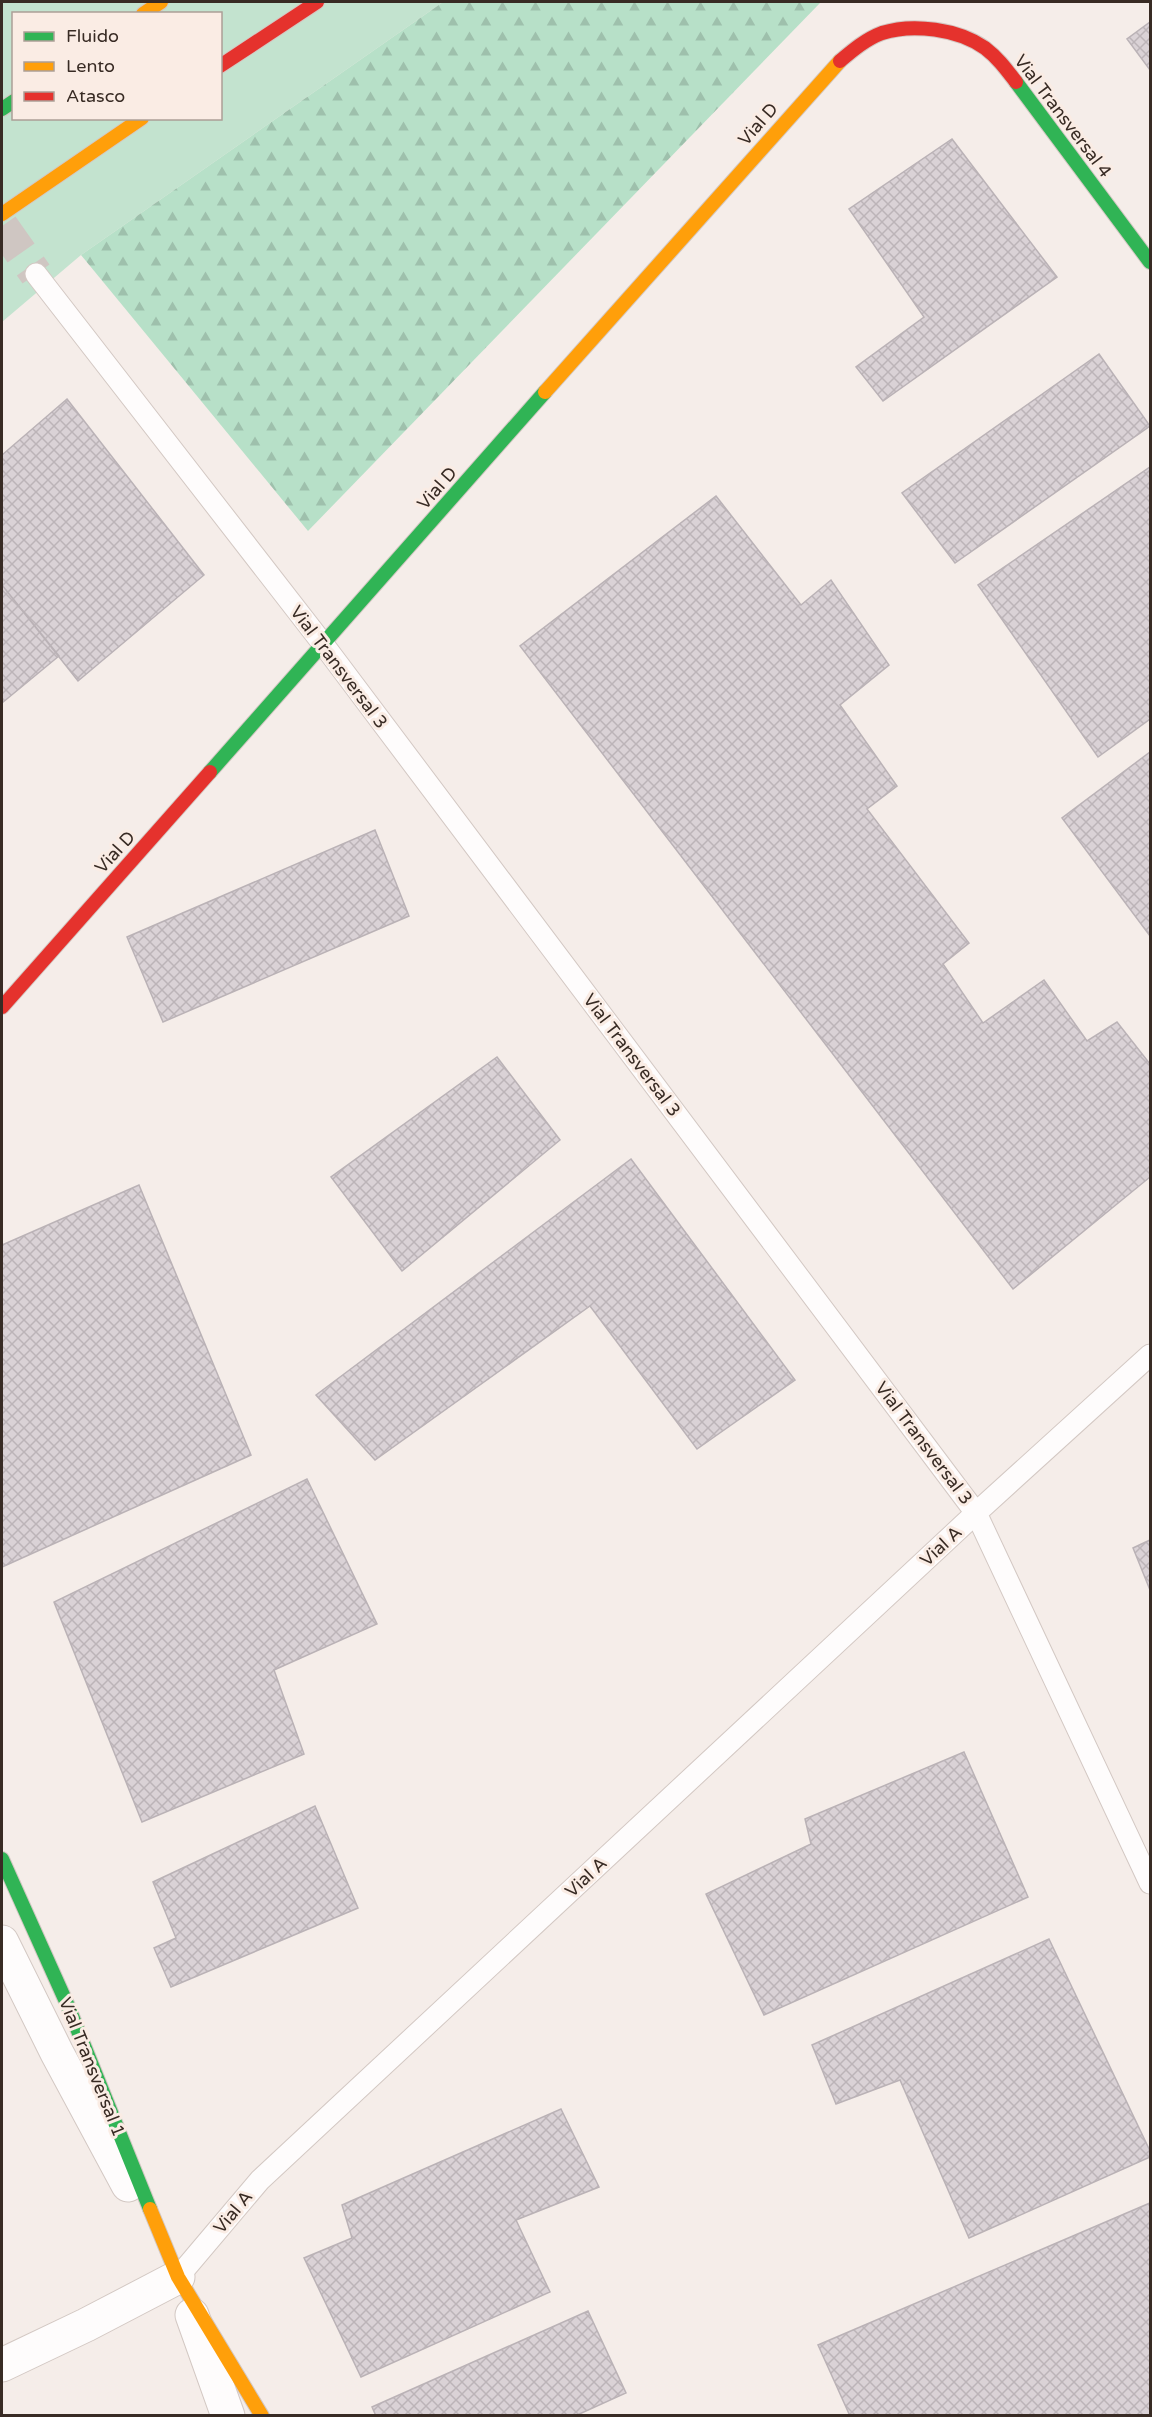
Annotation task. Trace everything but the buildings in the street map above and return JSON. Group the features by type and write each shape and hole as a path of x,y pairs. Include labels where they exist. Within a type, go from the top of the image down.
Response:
{"main road":[{"path":"146,12 161,2"},
{"path":"222,65 317,2"},
{"name":"Vial D","path":"2,1007 833,66 873,37 897,30 920,30"},
{"name":"Vial Transversal 4","path":"920,30 951,33 978,44 1001,62 1150,262"},
{"path":"2,214 139,120"},
{"name":"Vial Transversal 1","path":"2,1859 68,2007 178,2277 262,2415"}],"street":[{"name":"Vial Transversal 1","path":"2,1942 57,2053 178,2277 228,2415"},
{"name":"Vial A","path":"2,2365 178,2277"}],"lane":[{"name":"Vial Transversal 3","path":"36,274 323,644 976,1514 1150,1883"},
{"name":"Vial A","path":"178,2277 260,2180 1150,1355"}],"green space":[{"path":"2,2 443,2 81,255 2,322"},
{"path":"443,2 821,2 308,531 81,255"}],"tunnel":[{"path":"2,226 36,274"}],"traffic: fast":[{"path":"1016,82 1150,262"},
{"path":"2,109 12,102"},
{"path":"210,772 545,392"},
{"path":"2,1859 68,2006 150,2209"}],"traffic: slow":[{"path":"146,12 161,2"},
{"path":"545,392 840,61"},
{"path":"2,214 139,120"},
{"path":"150,2209 178,2277 262,2416"}],"traffic: jam":[{"path":"222,65 317,2"},
{"path":"840,61 876,35 894,30 921,28 949,32 974,41 998,60 1016,82"},
{"path":"2,1007 210,772"}]}
